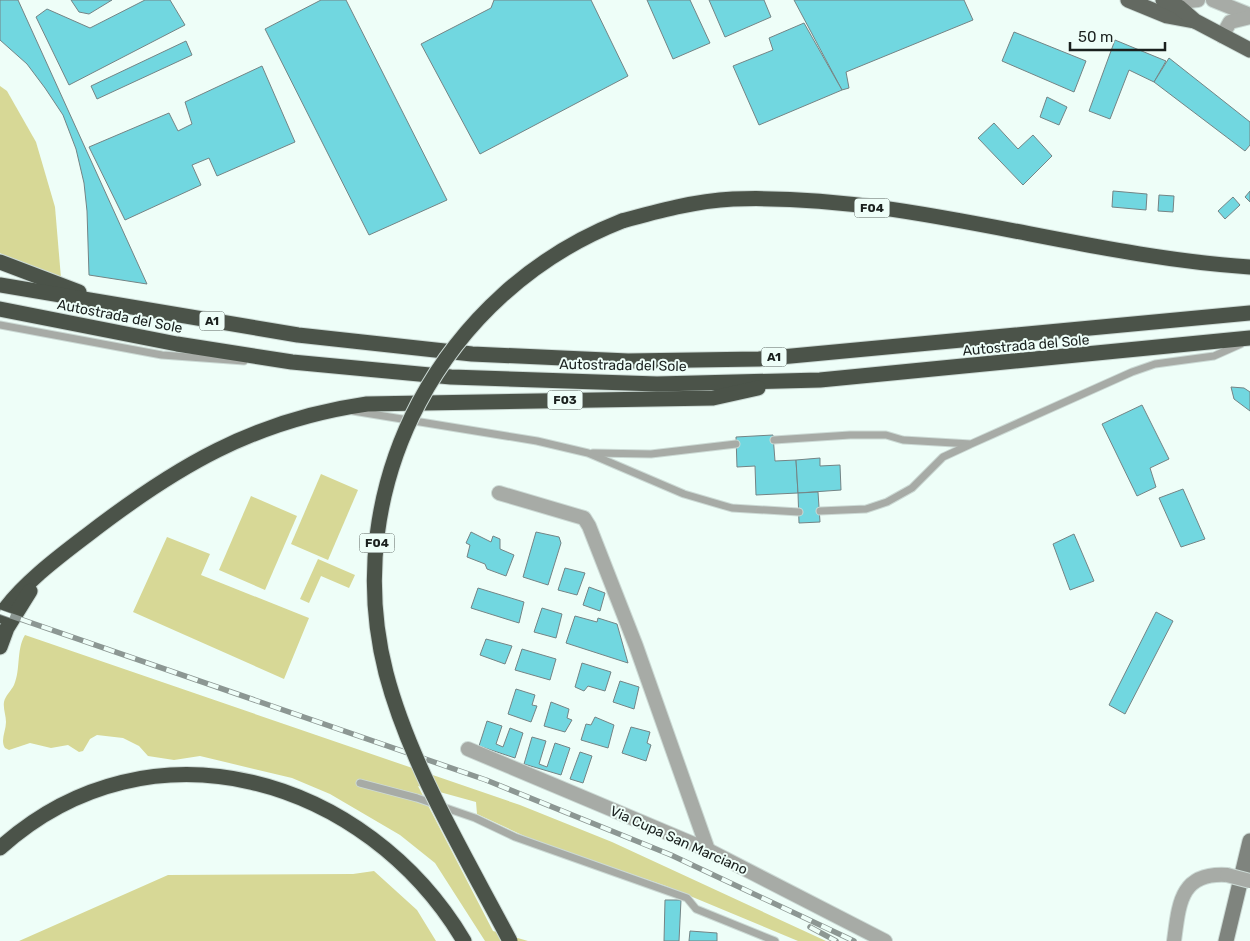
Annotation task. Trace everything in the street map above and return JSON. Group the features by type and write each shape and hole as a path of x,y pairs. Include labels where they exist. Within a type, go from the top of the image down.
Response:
{"highway":[{"name":"F04","path":"510,941 424,774 399,713 386,672 379,632 376,599 376,553 381,510 393,461 413,410 454,345 473,322 502,295 556,255 599,230 622,222 697,203 733,199 804,201 922,214 1122,251 1250,267"},
{"path":"0,262 40,279 126,308"},
{"name":"Autostrada del Sole","path":"0,285 126,308 298,335 472,354 628,361 758,359 1250,313"},
{"name":"Autostrada del Sole","path":"0,309 177,344 292,362 450,377 657,384 820,380 1250,339"},
{"name":"F03","path":"0,616 8,604 60,556 137,496 192,462 252,433 337,408 367,404 713,398 792,381"},
{"path":"0,647 7,628 44,571"},
{"path":"0,848 60,806 113,786 181,774 213,774 258,782 300,797 335,814 380,844 412,872 434,896 464,941"}],"main road":[{"path":"1128,0 1167,16 1195,21"},
{"path":"1166,2 1195,21 1250,50"}],"street":[{"path":"1166,2 1198,0"},
{"path":"1213,0 1250,16"},
{"path":"1222,36 1230,22 1250,16"},
{"path":"499,493 584,518 589,526 636,646 708,850"},
{"name":"Via Cupa San Marciano","path":"468,749 708,850 885,941"},
{"path":"1226,941 1250,841"},
{"path":"1174,941 1179,908 1187,888 1201,876 1227,875 1250,881"}],"lane":[{"path":"0,270 40,279"},
{"path":"0,325 162,355 214,360 292,362"},
{"path":"820,511 866,509 887,502 912,488 943,456 1132,372 1155,364 1214,356 1250,339"},
{"path":"337,408 537,441 588,453 684,494 732,508 798,512"},
{"path":"774,440 850,435 886,435 903,440 972,444"},
{"path":"588,453 651,454 736,444"},
{"path":"360,783 418,798 475,818 515,838 687,898 696,909 776,941"}],"green space":[{"path":"0,86 7,91 36,142 55,207 61,278 16,262 0,253"},
{"path":"321,474 358,490 328,560 291,544"},
{"path":"251,496 297,516 265,590 219,570"},
{"path":"167,537 210,554 201,575 309,618 284,679 133,612"},
{"path":"318,559 355,575 349,588 321,576 309,603 300,599"},
{"path":"25,635 520,805 612,842 826,941 798,941 666,886 535,841 477,814 476,802 418,786 493,931 528,941 485,941 435,863 400,835 330,794 292,778 200,756 174,760 148,756 139,746 123,738 97,735 90,739 83,751 79,752 68,745 51,748 30,743 9,750 5,748 3,742 6,722 4,702 16,679 20,647"},
{"path":"374,871 417,910 436,941 19,941 168,875 353,874"}],"building":[{"path":"0,0 18,0 147,284 89,275 87,211 84,183 76,149 63,115 45,88 27,64 0,40"},
{"path":"71,0 112,0 89,14 79,12"},
{"path":"145,0 170,0 185,25 69,85 36,17 47,9 90,28"},
{"path":"321,0 346,0 447,200 369,235 265,29"},
{"path":"494,0 591,0 628,76 480,154 421,44 491,8"},
{"path":"647,0 690,0 710,43 673,59"},
{"path":"709,0 764,0 771,17 725,37"},
{"path":"794,0 964,0 973,20 846,72 849,88 842,90"},
{"path":"804,23 842,90 759,125 733,66 773,50 769,38"},
{"path":"1014,32 1086,61 1074,92 1002,61"},
{"path":"1115,40 1166,61 1154,82 1129,70 1110,119 1089,111"},
{"path":"186,41 192,55 97,99 91,86"},
{"path":"1169,58 1250,122 1250,145 1245,151 1154,82"},
{"path":"262,66 295,142 217,176 209,158 192,165 201,185 125,220 89,147 169,113 178,131 192,124 185,102"},
{"path":"1047,97 1067,107 1059,125 1040,117"},
{"path":"994,123 1018,149 1033,135 1052,156 1023,185 978,138"},
{"path":"1113,191 1147,194 1146,210 1112,207"},
{"path":"1250,191 1250,202 1245,197"},
{"path":"1159,195 1174,196 1173,212 1158,211"},
{"path":"1233,197 1240,205 1225,219 1218,211"},
{"path":"1231,387 1244,388 1250,392 1250,411 1234,399"},
{"path":"1142,405 1169,459 1150,468 1156,487 1137,496 1102,424"},
{"path":"773,435 775,461 796,460 798,493 756,495 755,466 737,467 736,437"},
{"path":"820,458 820,466 840,465 841,490 798,493 796,460"},
{"path":"1183,489 1205,539 1181,547 1159,498"},
{"path":"818,492 820,522 799,523 798,493"},
{"path":"471,532 491,542 493,536 500,539 500,549 514,555 506,576 487,569 485,564 467,557 470,545 466,543"},
{"path":"536,532 559,537 561,543 548,585 523,577"},
{"path":"1074,534 1094,581 1070,590 1053,544"},
{"path":"565,568 585,573 577,595 558,590"},
{"path":"589,587 605,593 600,611 583,605"},
{"path":"478,588 524,602 519,623 471,608"},
{"path":"542,608 562,614 556,638 534,632"},
{"path":"1156,612 1173,621 1125,714 1109,705"},
{"path":"575,616 597,622 598,618 617,624 628,663 566,643"},
{"path":"486,639 512,646 505,664 480,655"},
{"path":"522,649 556,659 550,680 515,670"},
{"path":"582,663 611,672 605,691 588,686 584,691 575,687"},
{"path":"620,681 639,687 634,709 613,702"},
{"path":"516,689 535,695 532,705 537,706 531,722 508,714"},
{"path":"551,702 569,709 567,718 572,720 565,732 544,726"},
{"path":"595,717 614,725 608,748 581,740 586,724 591,725"},
{"path":"487,721 502,726 496,744 503,747 510,728 523,733 515,758 479,746"},
{"path":"631,727 650,732 647,743 651,745 646,761 622,753"},
{"path":"532,737 546,741 539,764 547,767 555,743 570,748 561,775 524,764"},
{"path":"580,752 592,756 583,783 570,779"},
{"path":"665,900 681,900 679,941 664,941"},
{"path":"690,931 717,933 717,941 689,941"}],"railway":[{"path":"0,612 486,780 671,855 854,941"},
{"path":"810,927 836,941"}]}
